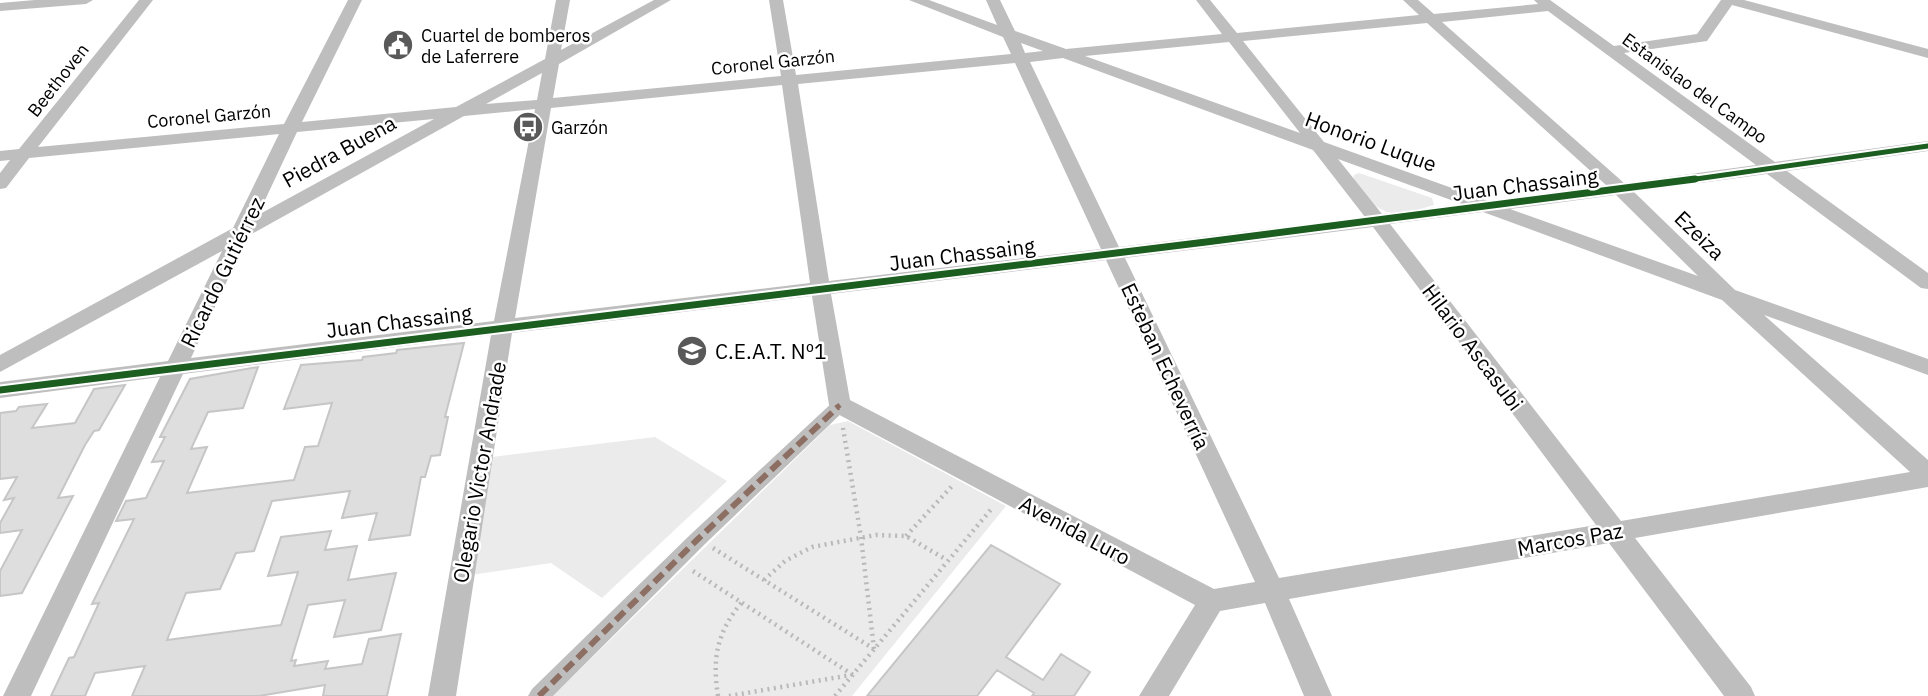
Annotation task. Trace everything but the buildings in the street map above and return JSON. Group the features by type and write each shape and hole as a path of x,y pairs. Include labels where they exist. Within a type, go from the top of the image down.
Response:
{"street":[{"path":"0,7 86,0"},
{"name":"Beethoven","path":"0,184 146,0"},
{"name":"Ricardo Gutiérrez","path":"17,696 355,0"},
{"name":"Olegario Victor Andrade","path":"442,696 503,326 563,0"},
{"name":"Piedra Buena","path":"0,364 664,0"},
{"path":"539,696 676,560 840,405 818,289 790,80 776,0"},
{"name":"Honorio Luque","path":"916,0 1928,367"},
{"name":"Esteban Echeverría","path":"993,0 1272,590 1318,696"},
{"name":"Hilario Ascasubi","path":"1203,0 1315,145 1377,220 1741,696"},
{"name":"Ezeiza","path":"1410,0 1622,191 1730,296 1928,476"},
{"path":"1610,51 1702,38 1728,0 1928,54"},
{"name":"Coronel Garzón","path":"0,156 1065,54 1546,4"},
{"name":"Estanislao del Campo","path":"1546,4 1928,283"},
{"name":"Juan Chassaing","path":"0,390 176,366 1622,191 1928,146"},
{"name":"Avenida Luro","path":"840,405 1212,601"},
{"name":"Marcos Paz","path":"1212,601 1928,476"},
{"path":"1153,696 1212,601"}],"path":[{"path":"840,405 874,649"},
{"path":"906,536 964,472"},
{"path":"835,696 1004,493"},
{"path":"764,579 799,553 832,542 860,537 906,536 948,560"},
{"path":"698,539 874,649"},
{"path":"676,560 853,675"},
{"path":"718,696 714,661 716,643 729,616 742,603"},
{"path":"729,696 853,675"}],"shaded area":[{"path":"1359,173 1432,198 1434,205 1405,212 1386,212 1371,201 1353,180 1354,175"},
{"path":"848,421 1006,506 852,696 553,696 830,425"},
{"path":"655,437 727,481 602,598 551,563 471,575 492,457"}],"marked path":[{"path":"539,696 698,539 840,405"}],"cycle path":[{"path":"0,390 1447,212 1928,146"}],"place":[{"name":"Cuartel de bomberos de Laferrere","path":"398,45"},
{"name":"Garzón","path":"528,127"},
{"name":"C.E.A.T. Nº1","path":"692,351"}]}
